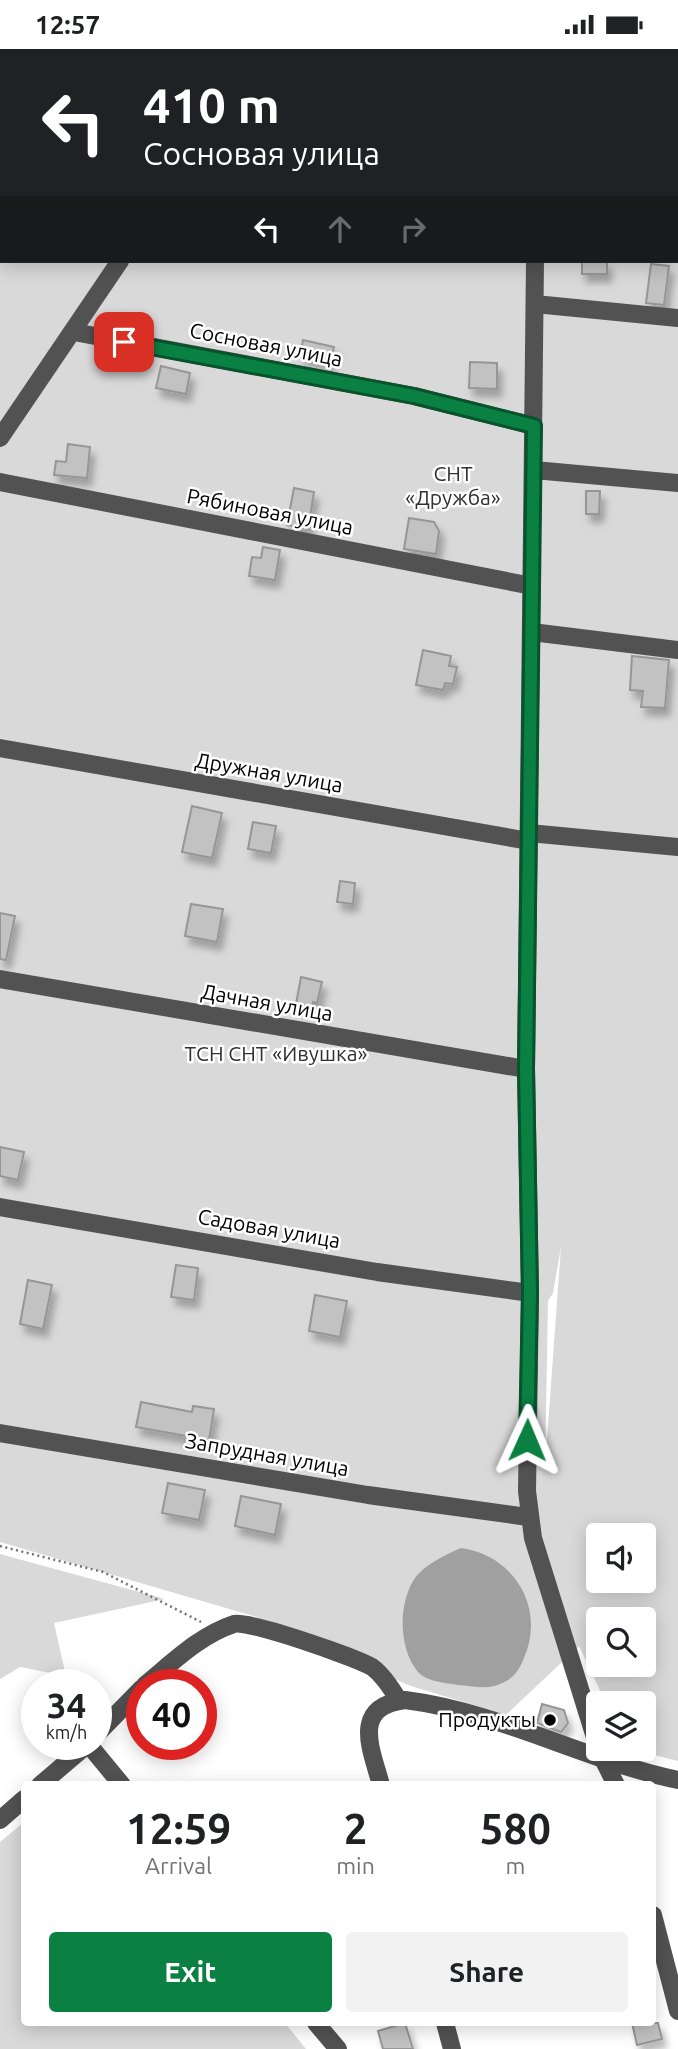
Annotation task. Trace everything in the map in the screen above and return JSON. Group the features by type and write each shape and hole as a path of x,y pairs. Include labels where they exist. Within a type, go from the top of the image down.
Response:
{"street":[{"path":"0,438 74,333 119,263"},
{"path":"535,263 526,1069 530,1293 528,1517 586,1706"},
{"path":"535,304 678,318"},
{"name":"Сосновая улица","path":"74,333 414,396 534,426"},
{"path":"534,470 678,483"},
{"name":"Рябиновая улица","path":"0,482 532,586"},
{"path":"532,632 678,650"},
{"name":"Дружная улица","path":"0,748 466,832 678,847"},
{"name":"Дачная улица","path":"0,979 526,1069"},
{"name":"Садовая улица","path":"0,1207 377,1272 530,1293"},
{"name":"Запрудная улица","path":"0,1433 368,1495 528,1517"},
{"path":"165,1669 195,1645 236,1622 265,1628 372,1667 399,1701"},
{"path":"380,1781 368,1735 368,1723 378,1710 399,1701 434,1706 586,1747"},
{"path":"112,1719 126,1704"},
{"path":"45,1781 70,1760"},
{"path":"101,1760 119,1781"},
{"path":"605,1761 614,1781"},
{"path":"618,1761 637,1772 678,1780"},
{"path":"0,1820 21,1802"},
{"path":"656,1927 678,2011"},
{"path":"319,2026 338,2049"},
{"path":"446,2026 452,2049"}],"path":[{"path":"0,1546 103,1572 220,1631"}],"green space":[{"path":"0,263 678,263 678,1761 656,1756 656,1691 600,1691 594,1677 656,1677 656,1607 586,1607 586,1661 579,1646 506,1715 408,1685 257,1617 0,1542","holes":["561,1247 545,1467 548,1301 553,1293"]},
{"path":"0,1554 165,1599 54,1623 64,1669 20,1667 0,1679"},
{"path":"21,1824 21,2026 287,2026 306,2049 0,2049 0,1842"}],"shaded area":[{"path":"461,1548 496,1561 521,1587 528,1603 530,1639 524,1658 512,1677 495,1686 458,1685 426,1678 412,1663 404,1640 403,1615 413,1581 428,1566"}],"building":[{"path":"582,263 607,263 607,274 582,274"},
{"path":"651,264 669,266 664,305 646,303"},
{"path":"303,340 334,347 330,363 300,357"},
{"path":"470,362 497,363 497,389 469,388"},
{"path":"161,366 190,373 186,394 156,388"},
{"path":"68,444 90,447 87,478 54,475 56,461 66,462"},
{"path":"294,488 314,492 308,529 287,525"},
{"path":"586,491 600,491 599,514 586,514"},
{"path":"409,518 434,522 439,531 436,554 404,549"},
{"path":"263,547 280,550 275,580 249,576 252,557 261,558"},
{"path":"423,650 451,656 449,666 457,667 453,684 445,683 443,690 416,685"},
{"path":"632,656 669,660 665,708 641,707 643,691 630,690"},
{"path":"192,806 222,813 212,858 182,852"},
{"path":"253,822 276,826 271,853 248,849"},
{"path":"340,881 355,883 353,904 337,902"},
{"path":"191,904 223,909 217,942 185,936"},
{"path":"0,913 15,916 6,960 0,959"},
{"path":"301,977 322,982 317,1003 313,1002 312,1008 296,1004"},
{"path":"0,1147 24,1152 18,1180 0,1176"},
{"path":"176,1265 198,1268 194,1300 171,1297"},
{"path":"28,1280 52,1285 43,1329 20,1324"},
{"path":"315,1295 347,1301 340,1337 309,1331"},
{"path":"141,1402 192,1412 193,1406 214,1409 209,1440 136,1427"},
{"path":"168,1483 205,1490 199,1520 162,1513"},
{"path":"241,1496 281,1504 275,1535 235,1526"},
{"path":"542,1704 564,1710 568,1723 561,1732 537,1723"},
{"path":"658,2023 662,2039 637,2045 633,2026 656,2026"},
{"path":"406,2026 413,2049 383,2049 378,2031"}],"place":[{"name":"Продукты","path":"550,1720"}],"route":[{"path":"124,342 414,396 534,426 526,1069 530,1293 527,1440"}],"park label":[{"name":"СНТ «Дружба»","path":"453,486"},
{"name":"ТСН СНТ «Ивушка»","path":"276,1054"}]}
